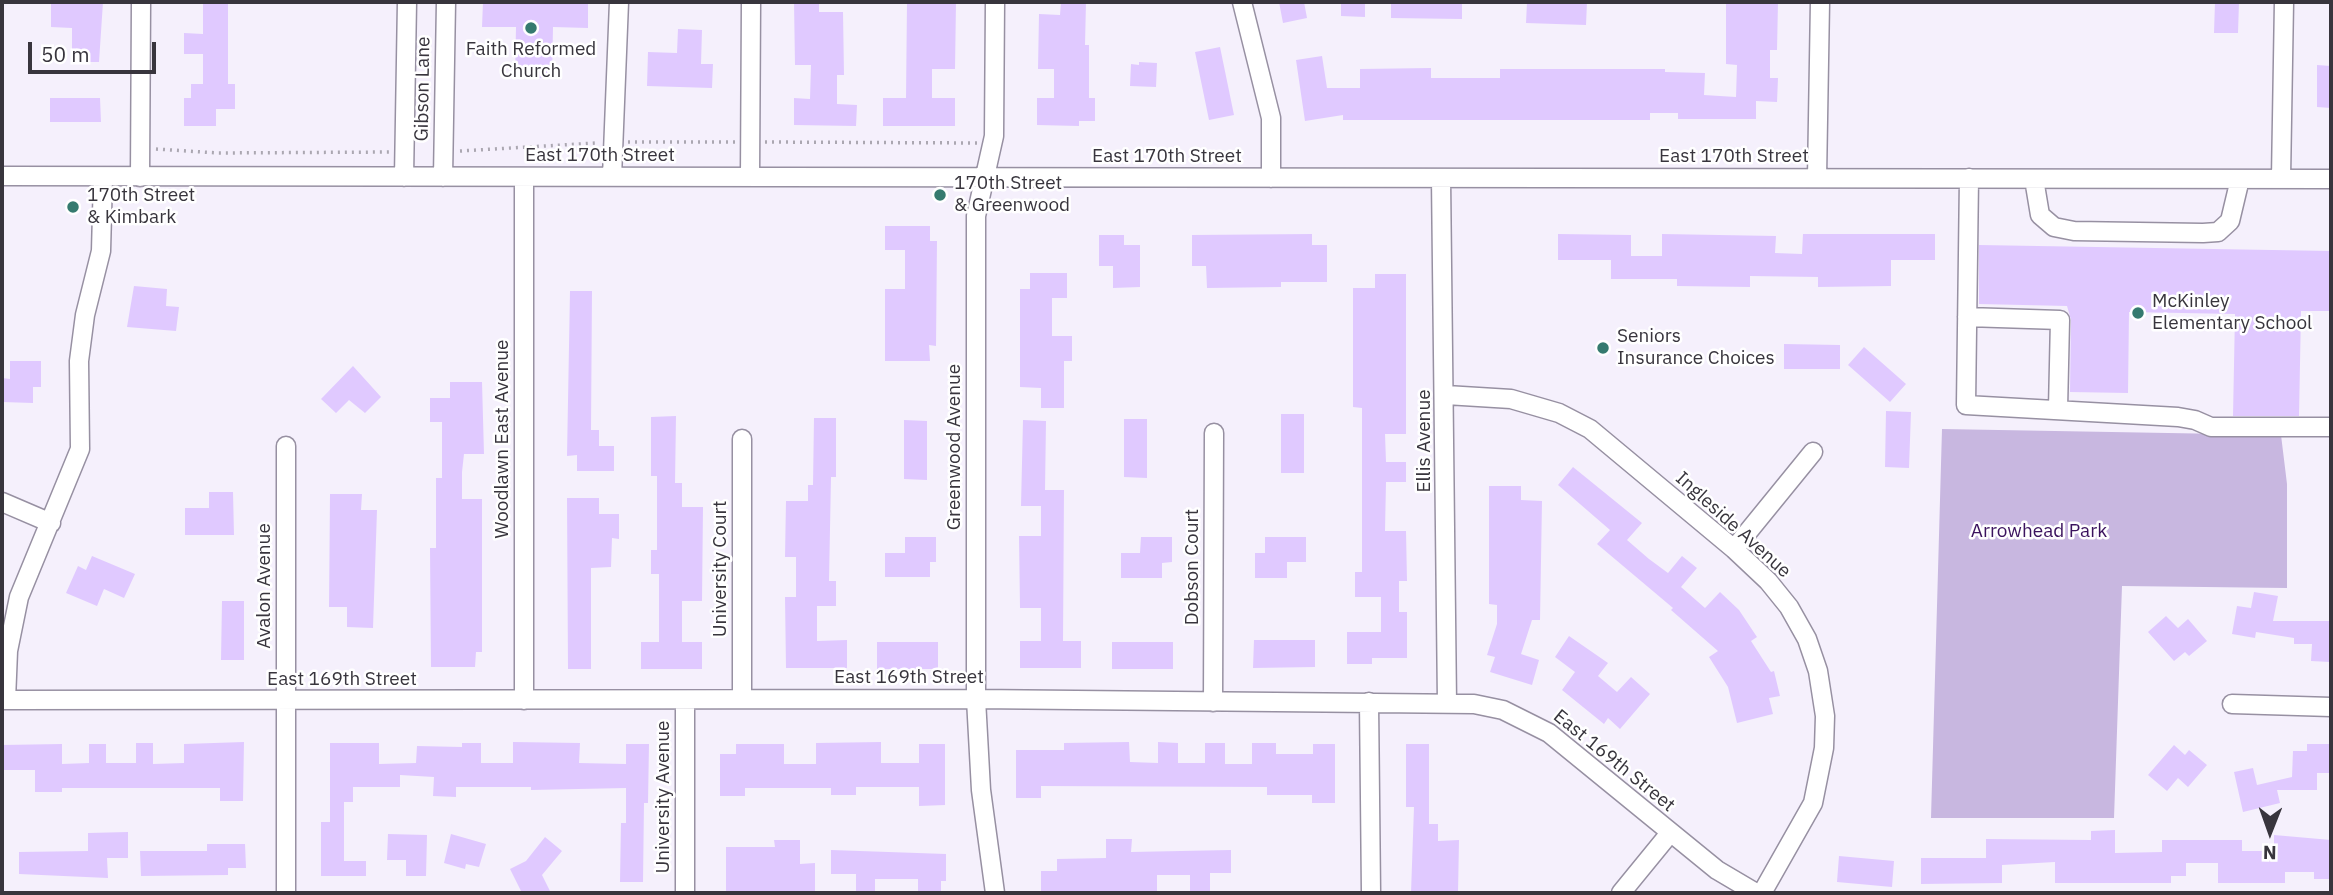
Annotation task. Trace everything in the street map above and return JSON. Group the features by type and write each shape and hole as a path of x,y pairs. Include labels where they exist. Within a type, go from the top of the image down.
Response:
{"street":[{"path":"140,177 141,2"},
{"path":"404,177 407,2"},
{"name":"Gibson Lane","path":"443,177 446,2"},
{"path":"612,177 619,2"},
{"path":"750,177 751,2"},
{"name":"Greenwood Avenue","path":"995,2 993,136 976,216 976,699 981,790 995,893"},
{"path":"1242,2 1271,118 1271,178"},
{"path":"1817,178 1820,2"},
{"path":"2281,178 2284,2"},
{"name":"East 170th Street","path":"2,176 2331,179"},
{"path":"4,701 13,620 80,449 79,361 85,315 101,251 103,177"},
{"name":"Woodlawn East Avenue","path":"524,177 524,700"},
{"name":"Ellis Avenue","path":"1441,178 1446,396 1447,703"},
{"path":"1969,178 1966,404 2178,417 2211,427 2331,427"},
{"path":"2035,179 2040,215 2054,227 2074,231 2203,233 2218,232 2231,221 2240,179"},
{"path":"1968,317 2060,320 2058,409"},
{"name":"Ingleside Avenue","path":"1446,396 1511,398 1559,413 1609,443 1734,549 1777,591 1798,622 1818,671 1825,716 1824,748 1813,803 1762,893"},
{"name":"Dobson Court","path":"1213,702 1214,433"},
{"name":"University Court","path":"742,439 742,699"},
{"name":"Avalon Avenue","path":"286,446 286,893"},
{"path":"1734,549 1813,452"},
{"path":"2,502 51,523"},
{"name":"East 169th Street","path":"4,701 976,699 1447,703 1503,710 1533,723 1565,745 1717,870 1756,893"},
{"name":"University Avenue","path":"685,700 685,893"},
{"path":"1369,702 1371,893"},
{"path":"2232,704 2331,707"},
{"path":"1621,893 1670,833"}],"path":[{"path":"443,152 613,142 980,143"},
{"path":"140,150 218,153 404,152"}],"green space":[{"name":"Arrowhead Park","path":"1942,429 2281,435 2287,484 2287,588 2122,586 2114,818 1931,818"}],"building":[{"path":"51,2 103,2 99,62 72,62 72,28 51,27"},
{"path":"203,2 228,2 228,84 235,84 235,109 216,109 216,126 184,126 184,98 191,98 191,84 203,84 203,54 184,54 184,33 203,34"},
{"path":"483,2 588,3 588,28 553,27 552,78 515,78 516,27 482,27"},
{"path":"794,2 819,2 819,12 843,12 844,75 837,75 837,104 857,105 856,126 794,125 794,98 810,99 811,65 795,65"},
{"path":"907,2 956,2 955,69 932,69 932,98 955,98 955,126 883,126 883,98 906,98"},
{"path":"1061,2 1086,2 1085,45 1089,45 1089,98 1095,98 1095,121 1079,121 1079,126 1037,125 1037,98 1054,98 1054,69 1038,69 1039,14 1060,15"},
{"path":"1279,2 1304,2 1307,18 1283,23"},
{"path":"1341,2 1365,2 1365,17 1341,16"},
{"path":"1391,2 1462,2 1462,19 1391,18"},
{"path":"1527,2 1587,2 1586,25 1526,23"},
{"path":"1726,2 1778,2 1777,50 1770,50 1770,78 1778,78 1777,102 1756,101 1756,119 1678,119 1678,113 1650,113 1650,120 1343,120 1343,115 1305,121 1296,60 1322,56 1327,88 1360,88 1360,69 1431,68 1431,78 1500,78 1500,69 1665,69 1665,72 1705,73 1704,95 1736,97 1737,65 1726,64"},
{"path":"2215,2 2239,2 2238,33 2214,33"},
{"path":"678,29 702,30 701,64 713,64 712,88 647,86 648,52 677,53"},
{"path":"1220,47 1234,115 1209,120 1195,52"},
{"path":"1139,62 1157,63 1156,87 1130,86 1131,64 1139,65"},
{"path":"2317,65 2331,66 2331,108 2317,107"},
{"path":"50,98 100,98 101,122 50,122"},
{"path":"885,226 930,226 930,241 937,241 936,346 929,345 930,361 885,361 885,289 905,289 905,250 885,250"},
{"path":"1312,234 1312,245 1327,245 1327,282 1281,282 1281,287 1207,288 1206,266 1192,266 1192,235"},
{"path":"1558,234 1631,235 1631,256 1662,256 1662,234 1776,236 1775,253 1802,254 1803,234 1935,234 1935,260 1891,260 1891,286 1818,287 1818,277 1750,276 1750,287 1677,286 1677,279 1611,279 1611,260 1558,260"},
{"path":"1099,235 1124,235 1124,245 1140,245 1140,287 1113,288 1113,266 1099,266"},
{"path":"1979,245 2331,251 2331,311 2301,311 2299,416 2233,416 2235,314 2129,312 2128,393 2070,392 2071,320 2067,306 1979,304"},
{"path":"1030,273 1067,273 1067,298 1052,298 1052,336 1072,336 1072,361 1064,361 1064,408 1041,408 1041,388 1020,387 1020,289 1030,289"},
{"path":"1375,274 1406,274 1406,434 1385,434 1386,462 1406,462 1406,482 1386,482 1385,531 1406,531 1407,581 1399,581 1399,612 1407,612 1407,658 1372,658 1372,664 1347,664 1347,632 1381,632 1381,597 1355,597 1355,572 1362,572 1362,408 1353,407 1353,288 1375,288"},
{"path":"134,286 167,289 166,306 179,307 176,331 127,327"},
{"path":"570,291 592,291 591,430 599,430 599,446 614,446 614,471 577,471 577,455 567,456"},
{"path":"1784,344 1840,345 1840,369 1784,369"},
{"path":"1864,347 1906,384 1890,402 1848,365"},
{"path":"10,361 41,361 41,387 33,387 33,403 2,402 2,378 10,379"},
{"path":"353,366 381,397 365,413 349,400 336,413 321,399"},
{"path":"450,382 482,382 484,454 464,454 462,472 462,499 482,499 482,652 476,652 475,667 431,667 430,548 436,548 436,478 442,478 442,422 430,422 430,398 450,398"},
{"path":"1886,411 1911,412 1909,468 1885,467"},
{"path":"1281,414 1304,414 1304,473 1281,473"},
{"path":"676,416 675,483 682,483 682,507 703,507 702,601 682,601 682,642 702,642 702,669 641,669 641,642 659,642 659,574 651,574 651,550 657,550 657,476 651,476 651,417"},
{"path":"814,418 836,418 836,477 831,477 829,581 836,581 836,606 817,606 817,641 847,640 847,668 786,668 785,597 796,597 796,557 785,557 786,501 808,501 808,485 813,485"},
{"path":"1124,419 1147,419 1147,478 1124,477"},
{"path":"904,420 927,421 927,480 904,479"},
{"path":"1023,420 1046,421 1045,490 1064,490 1063,641 1081,641 1081,668 1020,668 1020,641 1041,641 1041,608 1020,608 1019,536 1041,536 1041,506 1021,506"},
{"path":"1573,467 1642,523 1627,540 1649,559 1668,573 1682,556 1697,568 1681,587 1705,608 1720,592 1739,610 1757,637 1751,641 1771,672 1774,671 1780,696 1769,698 1773,714 1737,723 1728,687 1709,657 1718,651 1671,610 1673,608 1597,544 1610,530 1558,485"},
{"path":"1489,486 1521,486 1521,500 1542,501 1540,620 1532,620 1521,654 1539,660 1532,685 1490,672 1495,657 1487,655 1497,624 1497,605 1489,604"},
{"path":"209,492 233,492 234,535 185,535 185,508 209,508"},
{"path":"330,494 362,494 361,510 377,510 373,628 347,627 347,607 329,607"},
{"path":"567,498 599,498 599,514 619,514 619,539 612,538 611,567 591,568 591,669 568,669"},
{"path":"905,537 936,537 936,562 930,562 930,577 885,577 885,553 905,553"},
{"path":"1141,537 1172,537 1172,562 1162,563 1162,578 1121,578 1121,553 1140,553"},
{"path":"1265,537 1306,537 1306,562 1287,562 1287,578 1255,578 1255,553 1265,553"},
{"path":"92,556 135,574 124,598 104,589 97,606 66,593 78,566 86,570"},
{"path":"2254,592 2278,596 2273,621 2331,621 2330,662 2311,661 2312,644 2294,644 2294,638 2256,632 2255,638 2232,634 2237,606 2251,608"},
{"path":"222,601 244,601 244,660 221,660"},
{"path":"2166,616 2178,628 2188,619 2207,641 2189,656 2185,652 2174,661 2148,632"},
{"path":"1569,636 1608,663 1598,676 1617,692 1631,677 1650,694 1620,729 1608,718 1604,724 1562,690 1575,672 1555,657"},
{"path":"1254,640 1315,640 1315,667 1253,668"},
{"path":"877,642 938,642 938,669 877,669"},
{"path":"1112,642 1173,642 1173,669 1112,669"},
{"path":"244,742 243,801 220,801 220,788 62,788 62,792 35,792 35,770 2,770 2,745 62,744 62,764 89,763 89,744 106,744 106,763 136,763 136,743 153,743 153,764 184,763 184,744"},
{"path":"513,742 580,743 579,763 626,764 626,744 649,744 648,803 644,803 643,882 620,882 621,823 626,823 626,788 531,790 531,787 456,787 456,797 433,796 434,777 400,775 400,787 353,787 353,802 344,802 344,861 366,861 366,876 321,876 321,822 330,822 330,743 379,743 379,764 416,763 417,746 462,747 462,743 481,743 481,763 513,763"},
{"path":"881,742 881,763 919,763 919,744 945,744 945,805 919,806 919,787 856,787 856,795 831,795 831,788 745,788 745,796 720,796 720,754 736,754 736,744 784,744 784,764 816,764 816,743"},
{"path":"1129,742 1130,762 1158,763 1158,742 1178,743 1178,763 1205,763 1205,743 1225,743 1225,764 1252,764 1252,743 1276,743 1276,754 1313,754 1313,744 1335,744 1335,803 1312,803 1312,795 1267,795 1267,787 1041,786 1041,798 1016,798 1016,750 1064,750 1064,743"},
{"path":"1406,744 1429,744 1429,824 1438,824 1438,841 1459,840 1458,893 1411,893 1414,807 1406,807"},
{"path":"2307,744 2331,744 2331,773 2317,773 2317,790 2277,790 2280,803 2243,812 2234,772 2253,768 2257,785 2292,777 2293,751 2307,751"},
{"path":"2174,745 2185,755 2189,750 2207,765 2188,787 2178,778 2167,791 2148,775"},
{"path":"2115,830 2115,853 2162,852 2162,840 2242,840 2242,851 2274,851 2274,835 2331,840 2331,879 2314,879 2314,872 2285,872 2285,883 2218,883 2218,863 2186,863 2186,876 2171,876 2171,883 2055,883 2055,862 2002,865 2002,883 1921,884 1921,858 1986,858 1986,839 2091,840 2091,831"},
{"path":"128,832 128,858 107,858 108,878 19,874 19,852 88,851 88,833"},
{"path":"388,834 427,835 426,876 406,876 406,860 387,860"},
{"path":"451,834 486,844 479,867 466,864 465,869 444,863"},
{"path":"545,837 562,851 542,875 551,893 522,893 510,869 526,861"},
{"path":"1106,839 1132,839 1131,852 1231,850 1231,873 1210,873 1210,893 1190,893 1190,875 1157,875 1157,893 1041,893 1041,871 1057,871 1057,859 1106,858"},
{"path":"774,840 800,840 800,864 815,863 815,893 726,893 726,847 775,847"},
{"path":"207,844 245,844 246,868 228,868 228,875 141,876 140,851 207,851"},
{"path":"831,850 946,854 946,881 941,881 941,893 918,893 918,879 875,879 875,893 856,893 856,874 831,874"},
{"path":"1839,856 1894,861 1892,887 1837,882"}],"place":[{"name":"Faith Reformed Church","path":"531,28"},
{"name":"170th Street & Greenwood","path":"940,195"},
{"name":"170th Street & Kimbark","path":"73,207"},
{"name":"McKinley Elementary School","path":"2138,313"},
{"name":"Seniors Insurance Choices","path":"1603,348"}]}
